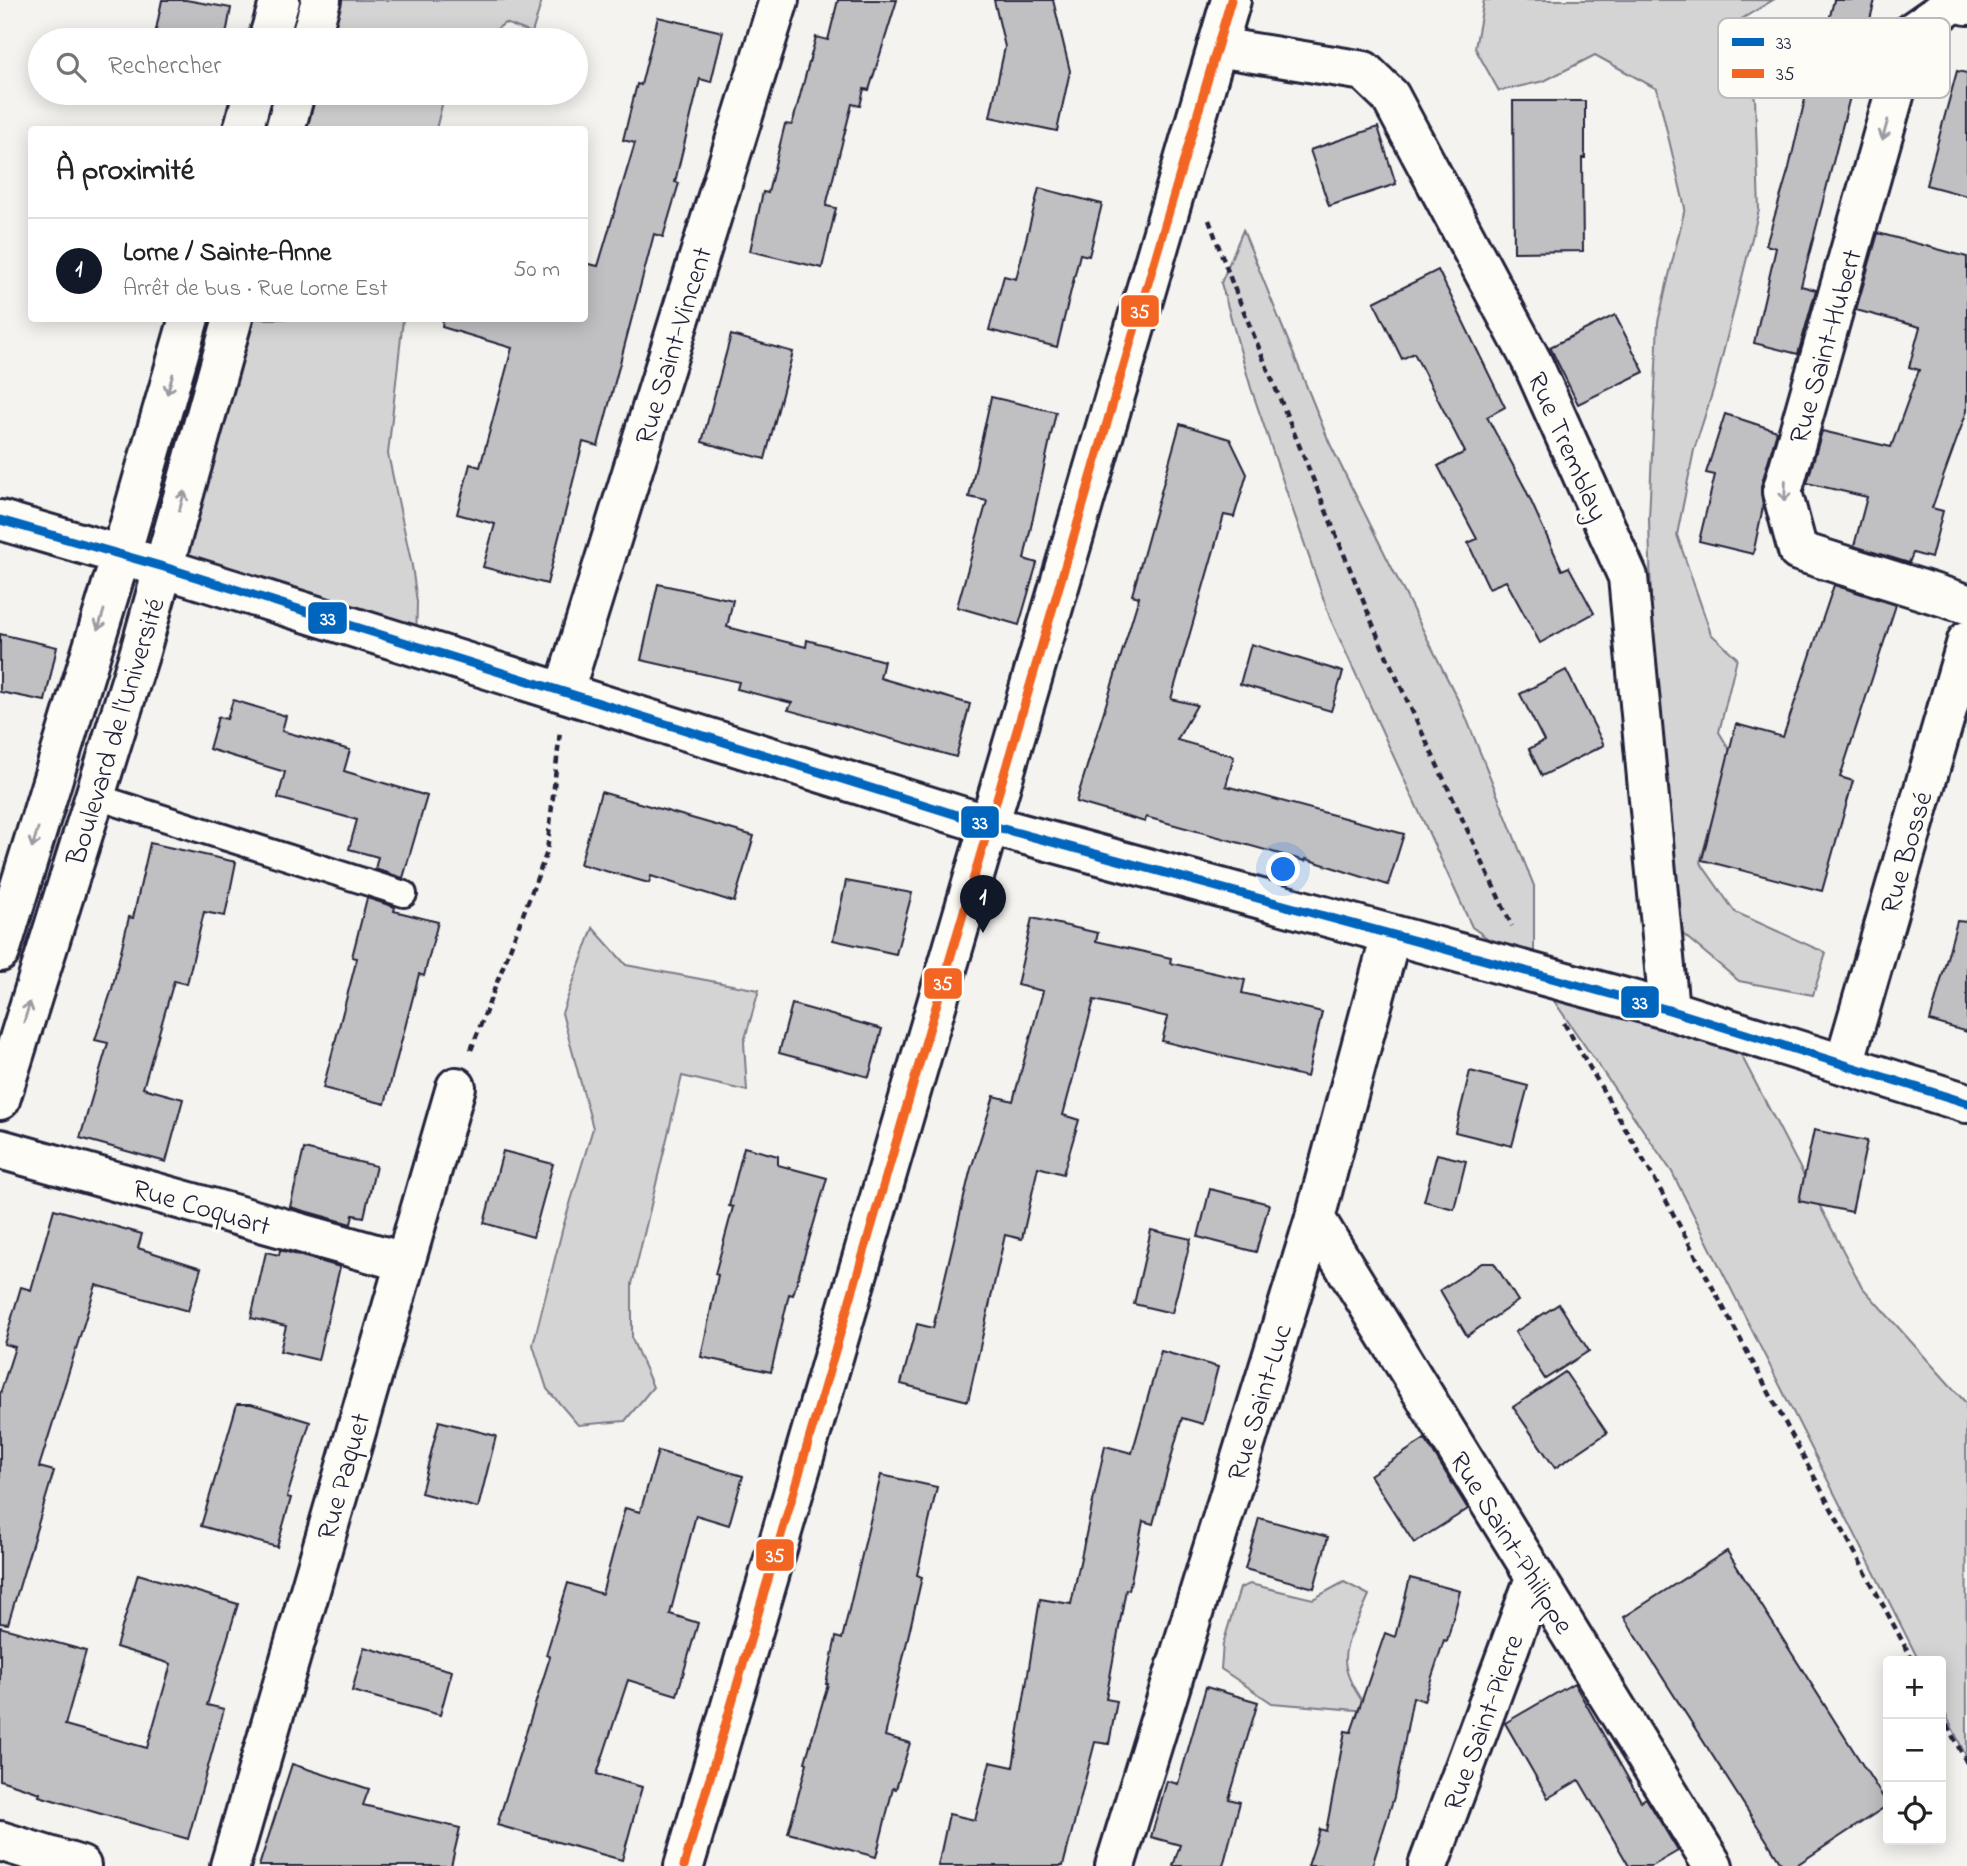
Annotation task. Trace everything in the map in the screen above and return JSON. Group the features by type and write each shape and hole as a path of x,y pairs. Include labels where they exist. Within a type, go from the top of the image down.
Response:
{"street":[{"path":"272,28 280,0"},
{"path":"313,28 321,0"},
{"name":"Rue Saint-Vincent","path":"564,691 779,0"},
{"path":"684,1866 1231,0"},
{"name":"Rue Saint-Hubert","path":"1932,18 1955,2 1967,5"},
{"name":"Rue Tremblay","path":"1217,47 1364,71 1390,96 1532,362 1628,577 1669,1010"},
{"name":"Rue Saint-Hubert","path":"1893,98 1782,492 1798,551 1967,604"},
{"path":"244,126 250,105"},
{"path":"286,126 292,105"},
{"name":"Boulevard de l'Université","path":"0,952 121,555 188,322"},
{"name":"Boulevard de l'Université","path":"0,1100 164,567 232,322"},
{"path":"0,520 164,567 989,825 1669,1010 1967,1103"},
{"name":"Rue Bossé","path":"1844,1064 1967,641"},
{"name":"Rue Saint-Luc","path":"1115,1866 1315,1218 1391,934"},
{"name":"Rue Paquet","path":"230,1866 456,1087"},
{"name":"Rue Coquart","path":"0,1149 404,1262"},
{"name":"Rue Saint-Philippe","path":"1315,1218 1713,1866"},
{"name":"Rue Saint-Pierre","path":"1428,1866 1535,1578"},
{"path":"0,1841 81,1866"}],"lane":[{"path":"94,796 404,894"}],"path":[{"path":"1207,215 1236,293 1381,644 1534,972 1661,1192 1910,1656"},
{"path":"456,1087 547,852 564,691"},
{"path":"1944,1719 1967,1763"}],"shaded area":[{"path":"280,0 542,0 534,28 518,28 505,23 498,28 272,28"},
{"path":"1484,0 1773,0 1743,18 1718,18 1718,98 1755,99 1759,210 1716,381 1694,450 1677,535 1711,634 1737,658 1719,732 1750,784 1717,803 1700,862 1735,912 1826,953 1813,995 1739,981 1678,930 1655,758 1649,519 1658,322 1685,208 1657,89 1595,55 1544,81 1499,91 1475,48"},
{"path":"250,105 442,105 437,126 244,126"},
{"path":"1243,230 1330,444 1463,710 1534,886 1534,972 1472,927 1330,618 1251,388 1221,283"},
{"path":"188,322 403,322 388,454 412,566 417,602 416,645 121,555"},
{"path":"593,928 626,965 759,990 744,1042 747,1091 682,1076 632,1284 632,1339 653,1387 625,1421 578,1425 547,1389 533,1345 563,1227 593,1128 562,1013"},
{"path":"1534,972 1738,1049 1862,1287 1966,1403 1967,1758 1946,1715 1946,1656 1916,1656 1672,1172"},
{"path":"1344,1582 1369,1595 1345,1654 1349,1678 1369,1711 1272,1703 1221,1669 1223,1644 1240,1588 1250,1584 1313,1599"}],"building":[{"path":"162,0 186,0 231,8 227,28 156,28"},
{"path":"838,0 897,0 869,90 864,89 860,106 852,104 826,206 836,208 822,268 750,251 763,192 768,193 785,124 792,125 816,37 828,40"},
{"path":"994,0 1053,0 1070,71 1057,131 990,117 1005,47"},
{"path":"1834,0 1875,0 1870,18 1830,18"},
{"path":"658,17 723,32 711,82 700,79 675,182 679,183 663,237 654,234 598,446 583,442 547,584 483,567 495,524 457,514 470,464 480,467 512,348 442,327 443,322 588,322 588,264 598,266 635,143 623,140 637,84 641,85"},
{"path":"1957,71 1967,73 1967,196 1926,185"},
{"path":"1805,98 1850,98 1801,286 1816,290 1798,354 1754,343 1776,248 1766,245 1789,168"},
{"path":"1513,101 1585,101 1585,158 1582,158 1583,251 1514,252"},
{"path":"1378,127 1396,184 1329,206 1310,150"},
{"path":"1039,188 1102,204 1089,256 1080,254 1057,347 989,330 1004,276 1016,279"},
{"path":"1878,233 1967,257 1967,411 1932,508 1943,511 1931,558 1913,553 1909,563 1854,546 1867,497 1807,483 1822,431 1891,447 1919,370 1909,367 1920,327 1856,310"},
{"path":"1438,270 1505,407 1487,417 1525,488 1562,570 1569,567 1594,613 1540,643 1506,581 1489,588 1468,543 1477,539 1438,466 1465,452 1414,353 1402,359 1374,302"},
{"path":"1615,315 1644,372 1578,404 1550,347"},
{"path":"731,335 793,352 765,459 702,442"},
{"path":"991,397 1056,412 1024,559 1037,563 1019,625 957,607 987,501 969,497"},
{"path":"1725,414 1777,431 1761,486 1763,507 1753,554 1699,541 1715,475 1706,473"},
{"path":"1180,424 1230,439 1247,474 1234,517 1224,515 1171,699 1197,705 1177,740 1234,756 1226,786 1404,834 1388,885 1306,859 1305,861 1146,817 1145,822 1076,802 1139,597 1132,595"},
{"path":"658,584 733,600 727,627 806,647 807,640 884,661 880,678 970,704 956,757 788,710 792,703 737,689 739,682 641,660"},
{"path":"1834,585 1896,605 1840,777 1853,781 1822,891 1702,860 1736,724 1783,737"},
{"path":"0,634 57,647 45,701 0,692"},
{"path":"1251,644 1343,672 1331,711 1240,684"},
{"path":"1566,670 1604,745 1542,776 1529,749 1544,741 1520,694"},
{"path":"233,700 286,716 282,731 350,750 344,771 427,796 403,878 375,869 378,857 349,849 357,820 278,798 285,772 209,749 218,717 227,719"},
{"path":"601,792 754,836 734,902 651,876 649,883 580,864"},
{"path":"150,843 236,862 225,916 204,912 187,984 174,981 143,1088 183,1099 166,1162 80,1138 108,1043 95,1040 112,989 129,917 133,918"},
{"path":"846,881 912,893 896,954 833,940"},
{"path":"367,898 395,907 394,911 438,922 424,976 419,974 385,1104 323,1088 357,958 352,957"},
{"path":"1032,918 1098,933 1096,941 1171,958 1170,963 1245,980 1242,993 1322,1012 1307,1077 1162,1041 1168,1017 1094,1000 1063,1115 1079,1120 1063,1174 1038,1167 1022,1239 1005,1235 968,1401 901,1384 917,1324 933,1328 970,1172 994,1096 1013,1101 1043,991 1017,985"},
{"path":"1957,921 1967,922 1967,1032 1930,1021"},
{"path":"792,1004 882,1029 869,1077 779,1053"},
{"path":"1470,1071 1528,1086 1512,1146 1455,1132"},
{"path":"1814,1130 1867,1141 1852,1212 1799,1201"},
{"path":"744,1147 778,1156 778,1165 827,1178 793,1295 789,1294 771,1372 701,1357 718,1275 715,1274 733,1207 729,1206"},
{"path":"304,1149 376,1166 364,1217 353,1215 351,1224 290,1207"},
{"path":"503,1151 553,1164 533,1237 484,1223"},
{"path":"1437,1154 1466,1161 1454,1209 1424,1201"},
{"path":"1210,1189 1269,1204 1256,1252 1198,1237"},
{"path":"54,1209 142,1234 138,1248 201,1268 188,1311 96,1285 39,1467 54,1471 8,1624 0,1623 0,1394 15,1347 4,1344 21,1287 31,1290"},
{"path":"1151,1230 1191,1239 1172,1313 1134,1304"},
{"path":"280,1250 340,1267 318,1360 280,1351 286,1326 251,1318 266,1252 279,1255"},
{"path":"1482,1263 1494,1263 1518,1301 1467,1336 1440,1290"},
{"path":"1559,1304 1589,1351 1545,1379 1515,1332"},
{"path":"1161,1351 1218,1367 1203,1424 1182,1418 1153,1524 1143,1521 1129,1590 1126,1589 1106,1699 1117,1701 1109,1744 1095,1742 1063,1866 938,1866 949,1814 975,1820 990,1762 1013,1767 1040,1599 1071,1604 1105,1446 1132,1453"},
{"path":"1565,1372 1607,1433 1555,1468 1513,1407"},
{"path":"237,1404 251,1404 310,1422 287,1497 291,1498 277,1547 201,1526"},
{"path":"439,1421 496,1436 478,1508 421,1493"},
{"path":"1425,1439 1468,1509 1414,1543 1370,1475"},
{"path":"658,1451 743,1476 729,1525 696,1515 670,1614 698,1623 677,1695 628,1680 597,1774 642,1787 622,1860 497,1825 550,1657 546,1655 568,1583 602,1594 625,1508 640,1512"},
{"path":"881,1475 937,1487 917,1575 922,1577 885,1736 910,1743 896,1789 893,1788 876,1857 788,1833 828,1684 836,1637 842,1639"},
{"path":"1259,1518 1328,1537 1314,1588 1245,1569"},
{"path":"1727,1551 1883,1797 1883,1808 1795,1866 1783,1866 1624,1617"},
{"path":"138,1574 238,1604 207,1705 224,1709 188,1839 39,1796 40,1793 0,1780 0,1627 86,1651 65,1725 147,1748 171,1664 116,1647"},
{"path":"1410,1578 1460,1591 1447,1641 1444,1640 1424,1701 1413,1697 1394,1797 1372,1866 1308,1866 1320,1829 1326,1831 1345,1731 1351,1732 1385,1633 1395,1637"},
{"path":"364,1647 452,1671 440,1715 352,1691"},
{"path":"1574,1683 1641,1801 1646,1798 1678,1851 1652,1866 1629,1866 1579,1780 1548,1798 1505,1723"},
{"path":"1206,1687 1258,1702 1229,1799 1240,1802 1223,1866 1173,1866 1180,1845 1151,1837 1167,1781 1178,1784"},
{"path":"292,1764 369,1789 363,1805 460,1828 451,1866 259,1866"}],"transit line":[{"name":"35","path":"684,1866 1231,0"},
{"name":"33","path":"0,520 164,567 989,825 1669,1010 1967,1103"}],"place":[{"name":"Lorne / Sainte-Anne","path":"983,933"}]}
